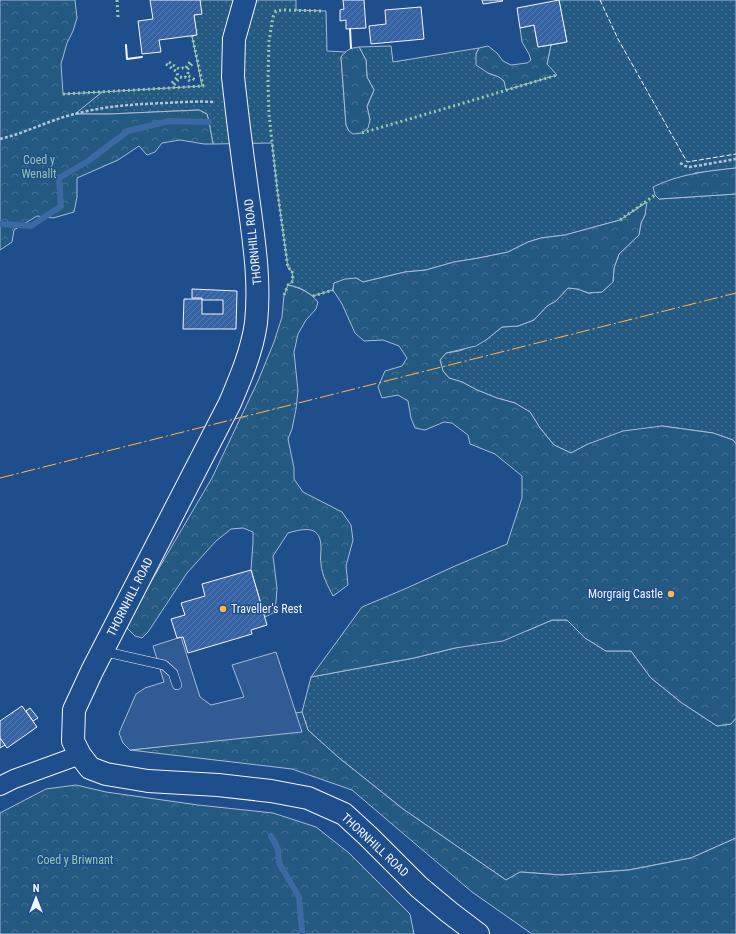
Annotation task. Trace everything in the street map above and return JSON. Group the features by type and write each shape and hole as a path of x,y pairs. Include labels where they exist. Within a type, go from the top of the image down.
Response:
{"main road":[{"name":"THORNHILL ROAD","path":"245,0 234,39 234,77 257,266 258,296 256,323 251,348 230,403 102,651 74,710 74,741 80,755 90,768 106,774 148,781 218,785 271,791 308,798 344,814 419,886 449,912 478,934"}],"street":[{"path":"0,786 14,779 80,755"}],"lane":[{"path":"102,651 164,665 173,673 177,686"}],"path":[{"path":"0,139 10,137 74,114 102,108 139,104 202,101 236,103"},
{"path":"680,163 690,167 736,159"}],"green space":[{"name":"Coed y Wenallt","path":"0,0 75,0 77,18 67,43 61,64 63,94 102,92 75,114 199,110 207,114 213,144 180,140 162,143 155,152 147,155 139,146 118,160 77,178 77,197 74,212 53,218 37,216 14,230 12,242 0,250"},
{"path":"200,0 296,0 296,10 326,11 327,51 346,52 341,57 346,125 349,131 370,120 367,107 374,90 367,77 366,60 359,47 391,46 393,62 479,48 476,54 488,73 499,77 504,81 507,90 547,64 551,45 567,42 559,0 736,0 736,168 695,173 659,199 736,194 736,444 733,440 713,433 662,426 588,444 571,453 554,445 540,428 530,412 515,403 497,398 462,382 449,378 443,371 440,360 446,353 459,351 486,340 502,327 518,326 534,320 547,306 556,301 568,288 578,289 588,293 602,292 613,282 614,268 619,254 639,235 641,223 645,215 646,202 620,220 565,235 541,238 528,242 508,252 454,262 426,270 405,272 363,282 356,278 334,283 333,290 313,296 300,288 288,285 293,281 292,271 288,268 272,143 213,144 207,114 199,110 74,114 102,92 202,86 192,36 196,35 194,15 201,14"},
{"path":"534,25 538,47 551,45 547,64 557,75 506,90 504,81 476,65 476,54 479,48 488,46 497,53 503,61 511,65 527,63 531,60 522,42 520,28"},
{"path":"359,47 366,60 367,77 374,90 367,106 370,120 368,128 362,133 353,134 349,131 346,125 341,57 348,50"},
{"path":"736,168 736,194 659,199 655,195 653,187 673,179 704,172"},
{"path":"647,202 639,235 619,254 614,268 613,282 602,292 588,293 578,289 568,288 556,301 547,306 534,320 518,326 502,327 476,346 446,353 440,360 443,371 449,378 462,382 497,398 515,403 530,412 540,428 554,445 571,453 588,444 623,431 662,426 713,433 733,440 736,444 736,718 731,724 717,726 682,703 651,678 631,651 606,651 585,638 567,620 552,620 503,641 455,648 414,658 311,677 362,607 507,544 522,498 522,476 495,454 470,444 468,435 452,423 444,422 425,430 415,428 411,418 408,401 398,395 382,398 378,387 385,371 402,366 407,358 399,346 383,340 364,341 355,333 342,304 333,290 334,283 345,279 356,278 363,282 405,272 426,270 454,262 508,252 528,242 541,238 565,235 620,220"},
{"path":"288,285 304,291 318,302 316,309 306,320 298,334 294,352 298,391 292,429 288,439 294,468 294,479 303,492 342,512 351,525 353,540 346,566 348,585 333,596 323,573 320,541 315,532 306,529 288,533 273,556 277,588 276,602 273,613 265,617 251,570 253,532 243,528 231,529 216,541 187,573 148,632 142,638 135,636 127,628 132,614 212,478 258,381 274,342 282,317 284,295"},
{"path":"552,620 567,620 585,638 606,651 631,651 651,678 682,703 717,726 731,724 736,718 736,838 691,858 628,870 561,875 521,872 506,880 403,809 338,757 308,730 302,712 311,677 414,658 529,630"},
{"path":"302,712 308,730 338,757 403,809 506,880 520,872 561,875 629,870 691,858 736,838 736,934 532,934 472,892 352,790 292,769 130,750 166,746 289,714"},
{"name":"Coed y Briwnant","path":"76,785 106,792 198,805 273,813 316,827 349,853 410,914 414,934 0,934 0,813 46,789"}],"shaded area":[{"path":"181,637 200,697 211,705 244,697 232,665 276,652 302,732 130,750 123,743 119,733 136,694 145,688 164,682 153,646"}],"building":[{"path":"150,0 200,0 202,14 194,15 197,35 159,40 161,52 142,54 138,21 153,19"},
{"path":"343,0 364,0 366,28 346,29 346,20 340,21 340,10 344,9"},
{"path":"482,0 502,0 503,1 483,4"},
{"path":"559,0 567,42 538,47 534,25 520,28 517,8"},
{"path":"421,7 424,39 371,44 369,26 386,24 385,10"},
{"path":"192,289 237,291 236,329 183,329 184,299 202,299 192,298","holes":["202,300 223,300 223,314 202,314"]},
{"name":"Traveller's Rest","path":"251,570 267,625 251,630 252,634 188,653 183,637 177,638 171,619 185,615 181,603 205,596 202,584"},
{"path":"22,706 37,727 7,748 0,738 0,721"},
{"path":"30,708 38,718 33,721 26,711"},
{"path":"0,738 5,745 0,748"}],"waterway":[{"path":"0,224 31,226 61,206 59,178 88,161 128,131 169,121 209,122"},
{"path":"271,836 278,849 279,863 299,897 303,934"}],"hedge":[{"path":"117,0 118,17"},
{"path":"284,295 288,285 293,281 292,270 288,268 269,114 269,41 273,17 276,11 323,11"},
{"path":"63,94 203,86 192,36"},
{"path":"169,62 179,69 185,69 190,62"},
{"path":"166,64 177,72 178,76 171,84"},
{"path":"192,64 187,70 187,75 195,80"},
{"path":"362,133 557,75"},
{"path":"174,85 180,77 185,77 192,83"},
{"path":"620,220 655,195"},
{"path":"313,296 333,290"}],"fence":[{"path":"600,0 618,39 687,162 736,154"}],"wall":[{"path":"350,29 351,48"},
{"path":"126,45 127,59 142,57"}],"power":[{"path":"0,478 736,293"}],"place":[{"name":"Morgraig Castle","path":"671,594"},
{"name":"Traveller's Rest","path":"223,609"}]}
